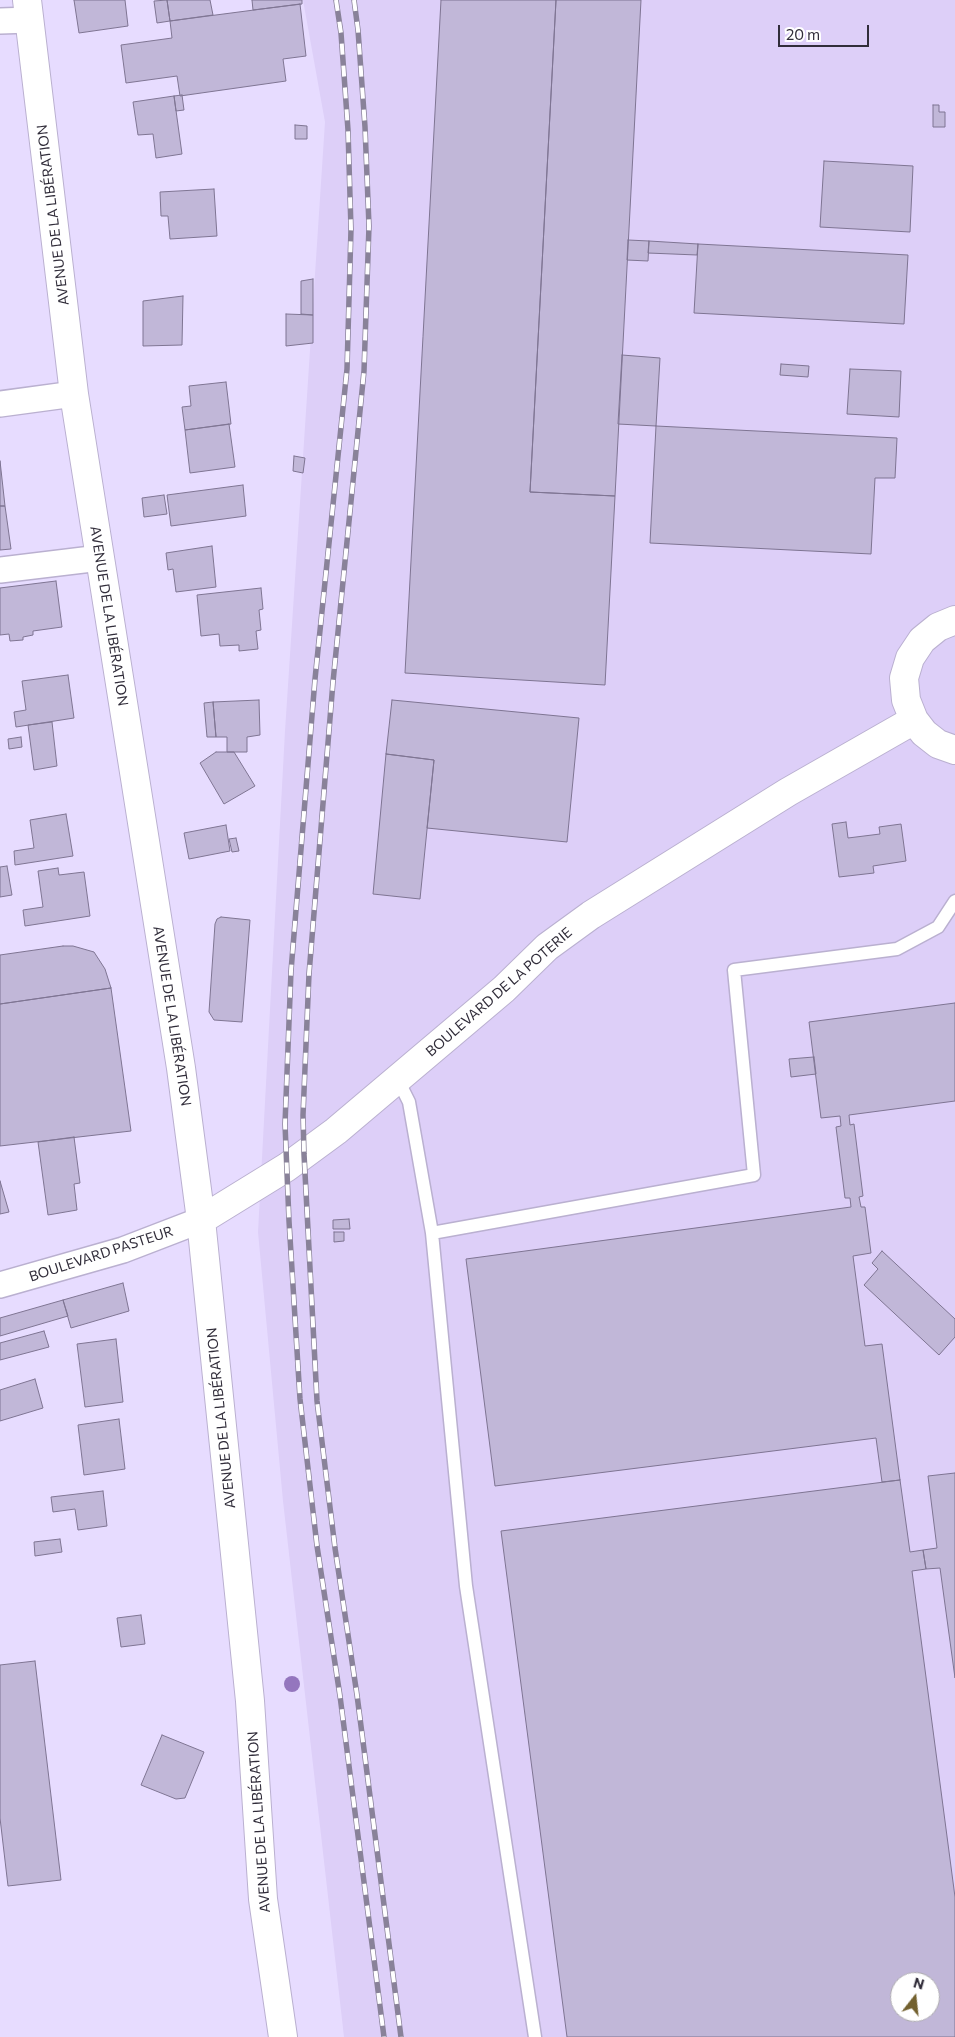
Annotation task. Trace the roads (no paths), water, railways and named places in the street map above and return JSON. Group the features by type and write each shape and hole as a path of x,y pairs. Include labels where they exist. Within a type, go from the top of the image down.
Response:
{"street":[{"path":"0,21 29,10"},
{"name":"AVENUE DE LA LIBÉRATION","path":"29,10 74,394 181,1068 201,1220 250,1701 264,1899 283,2037"},
{"path":"0,404 74,394"},
{"path":"0,570 100,558"},
{"path":"955,620 938,626 922,640 910,658 904,678 906,700 914,720 924,734 938,744 955,750"},
{"name":"BOULEVARD DE LA POTERIE","path":"201,1220 287,1167 336,1131 504,989 547,947 591,915 788,792 914,720"},
{"name":"BOULEVARD PASTEUR","path":"0,1285 123,1250 201,1220"}],"lane":[{"path":"432,1233 754,1175 734,970 897,949 938,928 955,901"},
{"path":"398,1080 409,1102 432,1233 466,1586 535,2037"}],"railway":[{"path":"336,0 341,33 348,130 351,229 347,369 315,679 291,971 285,1124 300,1399 317,1546 340,1696 384,2037"},
{"path":"354,0 365,127 369,226 364,371 333,682 309,974 303,1115 317,1401 401,2037"}]}
